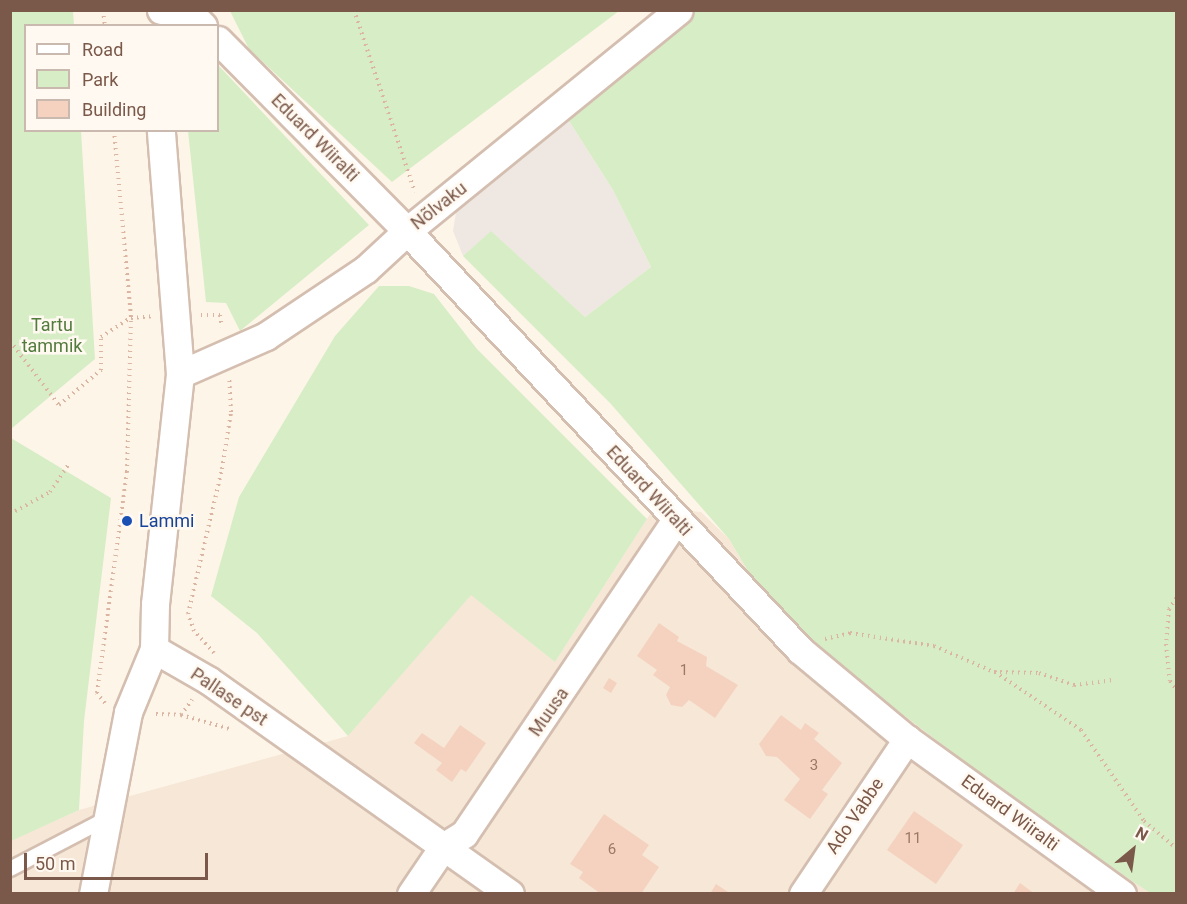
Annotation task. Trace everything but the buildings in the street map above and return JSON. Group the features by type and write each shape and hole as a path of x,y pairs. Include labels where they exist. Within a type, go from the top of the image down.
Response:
{"street":[{"path":"161,10 196,19 200,24"},
{"name":"Nõlvaku","path":"180,374 266,336 319,303 366,269 407,231 679,10"},
{"name":"Eduard Wiiralti","path":"219,41 407,231 800,650 907,739 1122,894"},
{"path":"93,894 128,712 154,649 155,604 180,374 161,132"},
{"name":"Muusa","path":"411,894 443,847 464,834 676,520"},
{"name":"Pallase pst","path":"154,649 208,680 510,894"},
{"name":"Ado Vabbe","path":"803,894 907,739"}],"lane":[{"path":"10,869 106,819"}],"path":[{"path":"354,10 417,201"},
{"path":"10,341 58,405 101,370 101,337 130,318"},
{"path":"181,715 208,680 217,659 194,631 188,614 231,412 227,353"},
{"path":"10,514 50,492 68,465"},
{"path":"1176,598 1169,609 1166,644 1170,681 1176,689"},
{"path":"800,650 850,633 934,646 994,672 1081,730 1144,821 1176,848"},
{"path":"994,672 1039,673 1074,685 1114,680"}],"shaded area":[{"path":"564,113 613,190 651,267 585,317 491,232 463,256 453,231 458,200"},
{"path":"654,508 701,512 729,539 751,576 809,643 1036,816 1150,893 11,894 10,841 79,810 348,736 471,594 555,662"}],"green space":[{"name":"Tartu tammik","path":"11,10 73,11 74,24 24,24 24,132 81,132 95,359 11,429"},
{"path":"230,11 619,11 392,182 249,49"},
{"path":"689,11 1176,11 1176,893 1150,893 1036,816 809,643 751,576 729,539 610,403 463,256 491,231 585,317 651,267 613,190 564,113"},
{"path":"219,66 369,225 240,331 226,303 206,302 188,132 219,132"},
{"path":"379,286 409,286 434,294 477,349 647,519 555,662 471,595 348,736 257,633 211,596 239,497 335,336"},
{"path":"11,438 111,498 84,721 79,810 11,841"}],"place":[{"name":"Lammi","path":"127,521"}]}
